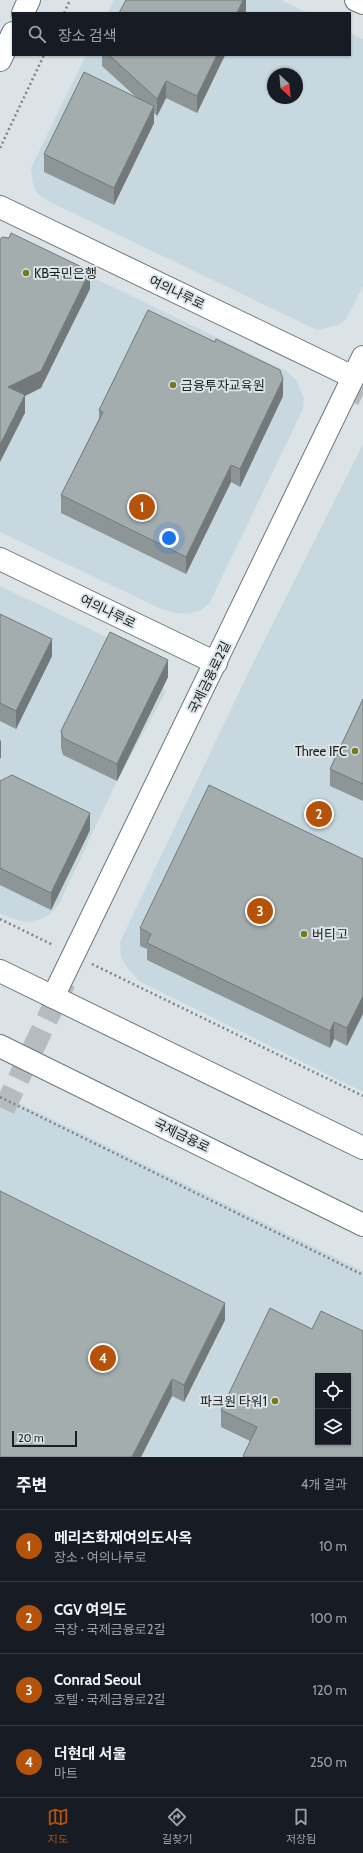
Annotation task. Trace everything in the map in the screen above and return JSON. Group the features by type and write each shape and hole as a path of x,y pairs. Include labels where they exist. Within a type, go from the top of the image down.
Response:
{"street":[{"path":"23,12 29,0"},
{"path":"356,0 363,3"},
{"path":"0,60 12,35"},
{"name":"여의나루로","path":"0,207 353,377"},
{"name":"국제금융로2길","path":"53,997 363,357"},
{"name":"여의나루로","path":"0,559 216,663"},
{"path":"0,971 363,1148"},
{"name":"국제금융로","path":"0,1046 363,1225"}],"path":[{"path":"64,12 70,0"},
{"path":"0,148 44,56"},
{"path":"0,919 363,1096"},
{"path":"0,1097 363,1275"}],"shaded area":[{"path":"114,0 281,0 306,12 108,12"},
{"path":"351,33 363,39 363,286 346,319 338,325 317,330 46,200 37,193 33,183 31,168 86,56 351,56"},
{"path":"0,246 84,273 286,371 296,380 304,398 303,409 209,604 201,610 188,614 175,613 161,609 0,532"},
{"path":"363,444 363,1092 139,981 121,958 120,942 253,663"},
{"path":"0,586 150,658 163,681 165,693 114,787 59,904 50,914 41,919 28,922 13,919 0,913"},
{"path":"0,1094 363,1271 363,1457 0,1457"}],"building":[{"path":"126,0 243,0 237,12 120,12"},
{"path":"110,56 217,56 197,96 166,81 157,99"},
{"path":"84,72 154,106 114,188 44,154"},
{"path":"11,233 90,271 41,371 8,387 25,395 0,445 0,240 2,237 9,238"},
{"path":"148,310 215,342 216,339 280,370 283,379 240,469 231,465 186,557 61,495 103,412 99,410"},
{"path":"0,614 52,639 16,711 0,703"},
{"path":"110,632 168,660 117,764 63,738 61,731"},
{"name":"Three IFC","path":"363,699 363,784 330,769"},
{"path":"12,775 90,813 51,893 0,868 0,781"},
{"path":"209,785 363,859 363,996 347,1028 334,1022 330,1031 147,943 151,934 140,928"},
{"path":"0,1191 225,1303 184,1385 172,1379 132,1457 0,1457"},
{"name":"파크원 타워1","path":"270,1308 312,1329 321,1311 363,1331 363,1457 244,1457 243,1456 257,1427 221,1410"}],"tunnel":[{"path":"350,389 363,395"},
{"path":"4,1109 65,982"}],"place":[{"name":"KB국민은행","path":"26,273"},
{"name":"금융투자교육원","path":"173,385"},
{"name":"메리츠화재여의도사옥","path":"142,507"},
{"name":"Three IFC","path":"355,751"},
{"name":"CGV 여의도","path":"319,814"},
{"name":"Conrad Seoul","path":"260,911"},
{"name":"버티고","path":"304,934"},
{"name":"더현대 서울","path":"103,1358"},
{"name":"파크원 타워1","path":"275,1401"}]}
